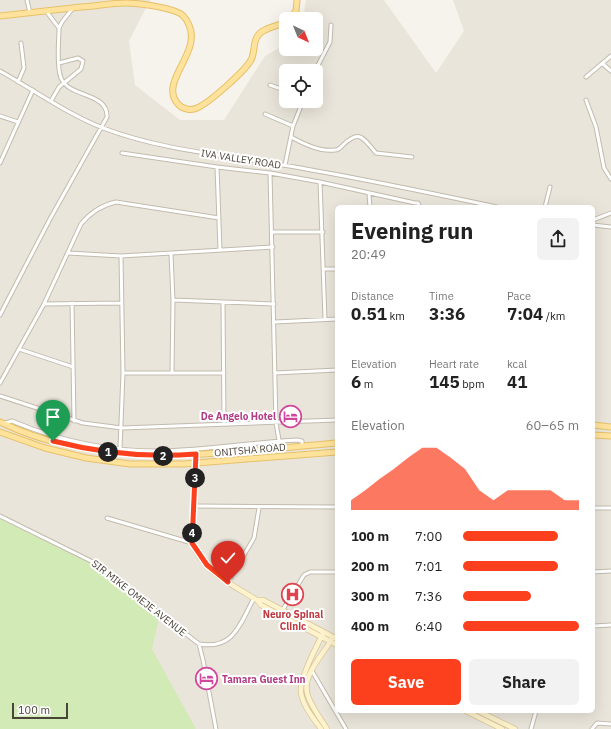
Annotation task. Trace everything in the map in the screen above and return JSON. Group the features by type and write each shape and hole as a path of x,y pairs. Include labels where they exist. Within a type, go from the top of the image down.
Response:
{"main road":[{"path":"295,12 297,0"},
{"path":"0,16 73,8 104,2 123,2 178,12 187,22 191,32 191,44 188,55 175,78 172,90 174,98 178,104 188,109 197,108 205,103 238,76 251,60 258,35 272,26 279,24"},
{"name":"ONITSHA ROAD","path":"2,423 53,441 90,449 141,456 196,454 335,443"},
{"path":"595,425 611,427"},
{"name":"ONITSHA ROAD","path":"0,432 45,448 98,460 142,465 195,463 335,452"},
{"path":"595,435 611,436"},
{"path":"196,454 192,543 207,565 228,582 256,599 263,600 323,634"},
{"path":"256,599 261,606 333,639 312,671 307,686 307,695 327,729"},
{"path":"320,729 305,705 301,694 301,684 323,634"},
{"path":"471,713 502,729"},
{"path":"482,713 515,729"}],"street":[{"path":"27,0 30,13"},
{"path":"0,315 50,219 107,117 103,105 98,100 77,93 64,82 59,74 59,28 73,8"},
{"path":"46,11 59,28"},
{"path":"319,64 330,42 331,25"},
{"path":"18,82 24,68 22,43"},
{"path":"586,77 611,56"},
{"path":"51,101 57,89 78,72 84,61 78,58 59,63"},
{"path":"603,64 611,71"},
{"name":"IVA VALLEY ROAD","path":"0,71 51,101 102,128 131,137 181,149 284,165 403,187 488,205"},
{"path":"270,85 279,88"},
{"path":"0,163 33,90"},
{"path":"586,100 596,127 604,168 611,179"},
{"path":"284,165 293,126 300,108"},
{"path":"265,114 293,126"},
{"path":"0,116 18,122"},
{"path":"291,137 308,146 338,150 351,137 357,136 363,138 376,153 412,157"},
{"path":"122,153 270,173 418,203 419,205"},
{"path":"217,167 220,250"},
{"path":"270,173 275,322 276,424 279,440"},
{"path":"320,182 325,319"},
{"path":"546,205 550,187"},
{"path":"369,194 370,205"},
{"path":"0,383 44,304 82,224 89,215 108,204 116,202 219,218"},
{"path":"595,219 611,213"},
{"path":"595,225 611,227"},
{"path":"272,232 323,232"},
{"path":"68,253 120,256 273,247"},
{"path":"171,254 173,300 172,373"},
{"path":"120,256 123,373 120,448"},
{"path":"324,269 335,269"},
{"path":"173,300 274,304"},
{"path":"223,302 224,424"},
{"path":"72,303 74,421"},
{"path":"44,304 121,303"},
{"path":"275,322 335,319"},
{"path":"19,349 73,367"},
{"path":"275,373 335,370"},
{"path":"123,373 224,373"},
{"path":"0,396 74,421 122,428 224,424 276,424 335,420"},
{"path":"2,423 12,422 58,438 120,448 164,451 279,440 297,440 302,442 302,446"},
{"path":"194,506 259,508 335,507"},
{"path":"228,582 254,538 259,508"},
{"path":"595,508 611,508"},
{"name":"SIR MIKE OMEJE AVENUE","path":"0,516 93,562 198,644"},
{"path":"107,518 192,543"},
{"path":"282,611 304,574 310,572 335,572"},
{"path":"595,572 611,572"},
{"path":"216,729 203,660 198,644 212,645 230,639 256,599"},
{"path":"595,626 611,625"},
{"path":"312,671 335,710"},
{"path":"337,713 346,729"},
{"path":"531,729 535,713"},
{"path":"592,729 597,723 611,724"}],"shaded area":[{"path":"0,0 150,0 129,41 135,85 180,120 224,120 265,56 279,48 279,56 323,56 323,12 304,12 306,0 384,0 436,73 464,31 453,0 611,0 611,729 0,729"}],"green space":[{"path":"0,516 87,558 160,614 152,649 196,729 0,729"}],"place":[{"name":"De Angelo Hotel","path":"291,416"},
{"name":"Neuro Spinal Clinic","path":"293,594"},
{"name":"Tamara Guest Inn","path":"207,679"}],"route":[{"path":"53,441 76,447 126,455 180,456 196,454 192,543 207,565 228,582"}]}
